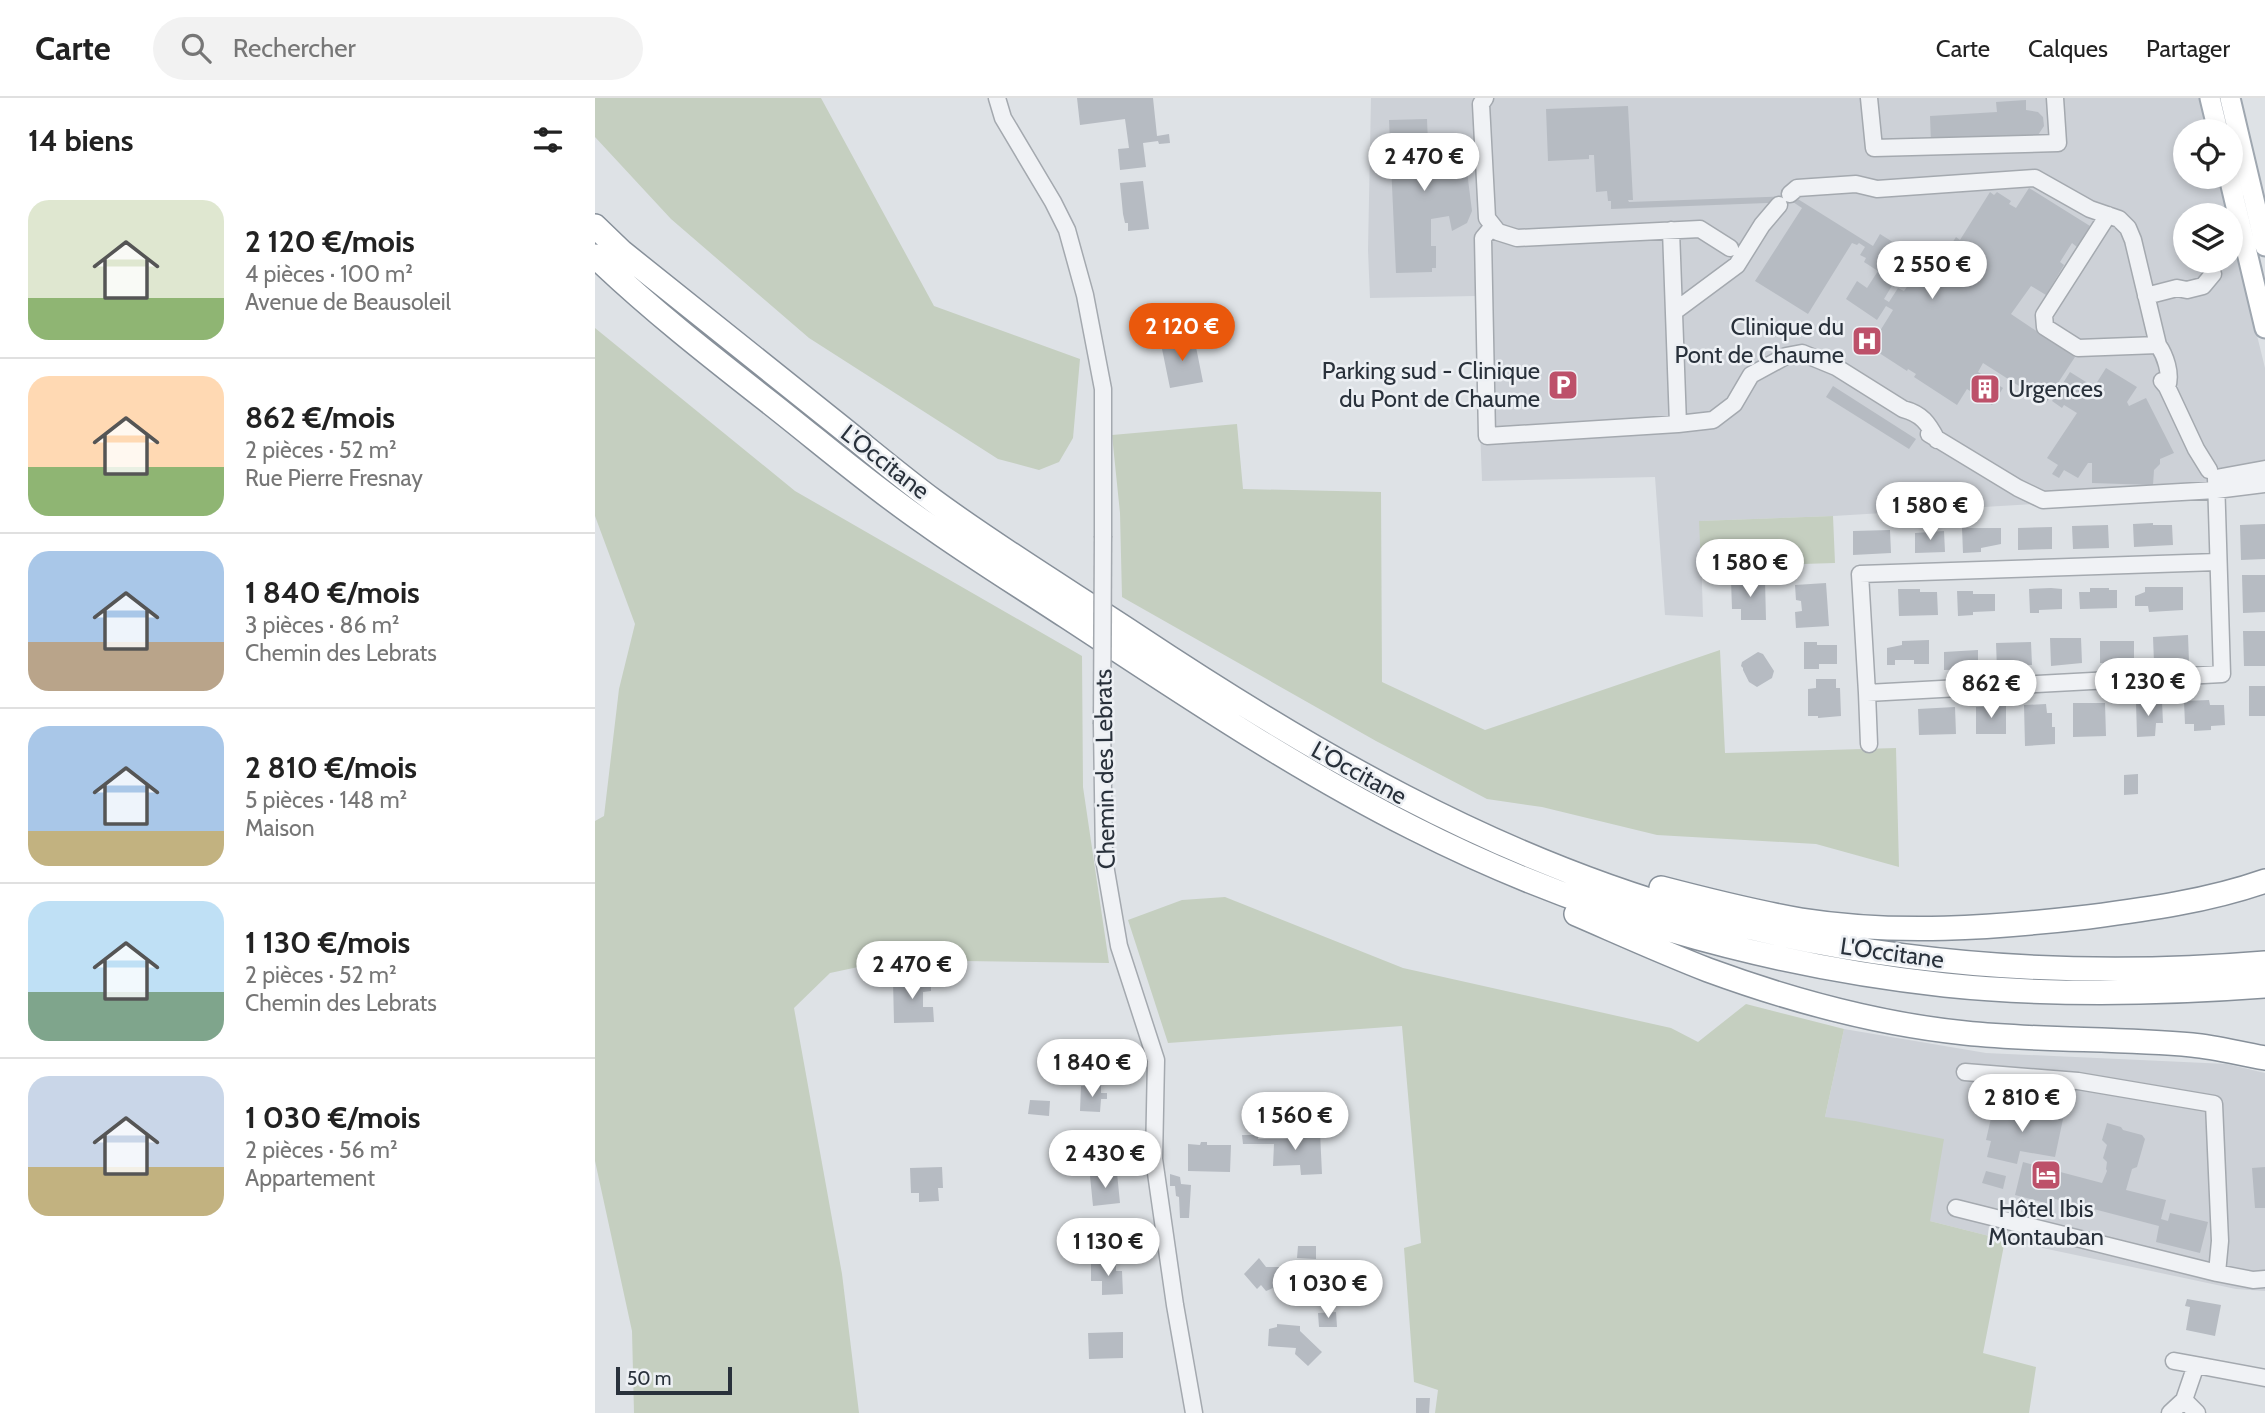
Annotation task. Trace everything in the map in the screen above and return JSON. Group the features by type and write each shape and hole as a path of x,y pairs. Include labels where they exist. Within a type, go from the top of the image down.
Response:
{"highway":[{"name":"L'Occitane","path":"595,226 622,252 933,501 1186,669 1298,739 1423,808 1548,864 1695,914 1807,941 1902,957 2022,968 2085,970 2265,963"},
{"name":"L'Occitane","path":"595,256 712,358 922,521 1255,739 1412,827 1479,860 1590,905 1683,933 1781,958 1863,973 1945,985 2028,991 2121,993 2265,986"},
{"path":"1479,860 1551,904 1683,959 1772,992 1837,1010 1899,1023 1963,1032 2029,1038 2193,1045 2265,1058"},
{"path":"1548,864 1636,881 1720,904 1803,920 1883,928 2014,926 2210,898 2265,881"}],"main road":[{"path":"2211,98 2217,119"},
{"path":"2230,98 2261,209 2265,246"},
{"path":"2232,189 2265,328"}],"street":[{"name":"Chemin des Lebrats","path":"997,98 1003,118 1067,230 1083,284 1103,389 1104,859 1119,946 1156,1060 1154,1159 1194,1413"},
{"path":"1869,98 1874,148 2058,143 2055,98"},
{"path":"1481,100 1487,218 1498,232 1517,238 1700,229 1730,248"},
{"path":"1675,311 1737,265 1762,225 1797,188 1856,184 1877,190 2035,178 2089,209 2119,219 2128,228 2158,345 2164,354 2170,382 2167,387 2196,449 2207,481 2217,562 2222,674 1867,693"},
{"path":"2240,189 2249,211 2261,209"},
{"path":"2108,215 2044,315 2045,327 2078,348 2158,345"},
{"path":"1493,226 1483,238 1487,436 1678,424 1713,419 1734,404 1751,375 1786,356 1802,353 1836,367 1903,409 1907,420 1937,440 2043,500 2175,493 2207,481 2265,469"},
{"path":"1671,230 1678,424"},
{"path":"2146,296 2177,288 2186,290 2203,286 2213,274"},
{"path":"2207,481 2265,484"},
{"path":"1869,744 1860,574 2217,562"},
{"path":"1965,1072 2078,1081 2214,1104 2220,1241 2217,1273"},
{"path":"1956,1208 2217,1273 2253,1280 2265,1279"},
{"path":"2174,1361 2265,1378"},
{"path":"2170,1413 2184,1400 2196,1365"},
{"path":"2184,1400 2197,1413"}],"shaded area":[{"name":"Clinique du Pont de Chaume","path":"1371,98 2200,98 2205,119 2173,119 2173,189 2222,189 2225,203 2173,203 2173,273 2242,273 2265,368 2265,461 2221,472 2209,499 2169,496 1700,521 1703,617 1665,615 1655,477 1482,481 1475,296 1370,298 1368,250"},
{"path":"1844,1029 1986,1053 2227,1064 2265,1073 2265,1291 2236,1289 2005,1240 1930,1221 1825,1117"}],"green space":[{"path":"595,98 821,98 934,306 1080,359 1073,438 1059,462 1039,470 998,459 809,338 671,219 595,137"},
{"path":"595,328 795,491 1082,656 1083,787 1109,963 891,960 830,973 794,1008 842,1274 859,1413 634,1413 632,1331 595,1161 595,821 604,816 619,689 635,624 595,516"},
{"path":"1237,424 1243,489 1381,492 1382,682 1485,730 1720,650 1725,753 1896,748 1899,867 1816,844 1657,835 1542,807 1487,799 1376,741 1122,597 1120,513 1112,435"},
{"path":"1833,516 1835,563 1701,567 1699,521"},
{"path":"1225,897 1403,968 1671,1028 1698,1042 1746,1004 1844,1029 1825,1117 1944,1139 1930,1221 2005,1240 1983,1353 2036,1367 2029,1413 1435,1413 1438,1390 1414,1382 1404,1248 1421,1243 1402,1026 1168,1043 1128,920 1182,900"}],"building":[{"path":"1077,98 1153,98 1157,136 1169,134 1170,143 1143,143 1146,167 1120,170 1118,149 1129,148 1125,119 1080,125"},
{"path":"2026,100 2026,110 2038,112 2043,117 2044,126 2038,135 1931,143 1930,116 1997,112 1996,102"},
{"path":"1628,106 1633,200 1628,200 1629,202 1793,196 1873,246 1880,234 1915,256 1913,260 1933,268 1938,261 1945,266 1951,257 1945,254 1956,237 1960,240 1990,192 1994,195 1997,192 2011,201 2009,204 2016,208 2029,188 2090,226 2077,247 2072,243 2060,262 2064,265 2046,295 2031,286 2011,314 2075,357 2052,392 2056,394 2070,372 2094,387 2106,368 2137,387 2127,402 2129,406 2146,398 2174,453 2160,459 2160,464 2154,470 2153,485 2092,483 2092,463 2088,463 2078,478 2064,470 2059,478 2052,474 2058,465 2047,458 2077,413 2064,405 2062,408 2052,401 2054,398 2051,396 2046,403 1983,363 1978,372 2003,388 1992,405 1967,389 1957,405 1914,377 1916,374 1870,347 1893,310 1886,306 1877,320 1846,299 1857,281 1867,288 1878,271 1864,262 1866,258 1860,255 1865,247 1852,243 1808,314 1755,281 1802,208 1793,202 1611,209 1607,191 1596,192 1594,155 1589,155 1589,159 1548,161 1546,109","holes":["1903,276 1911,281 1904,291 1898,288 1889,302 1884,299 1893,284 1897,287"]},
{"path":"1427,119 1429,168 1440,167 1434,143 1463,140 1472,211 1467,223 1452,231 1449,216 1431,219 1431,246 1436,246 1436,268 1432,268 1432,272 1396,273 1389,120"},
{"path":"1143,181 1149,229 1128,231 1128,223 1125,223 1123,214 1120,183"},
{"path":"1194,337 1203,382 1170,388 1161,344"},
{"path":"1833,386 1916,439 1909,449 1826,397"},
{"path":"2133,524 2172,525 2173,545 2134,547"},
{"path":"2265,524 2265,559 2241,560 2240,525"},
{"path":"2108,525 2109,548 2073,549 2072,526"},
{"path":"2052,527 2052,549 2018,550 2018,528"},
{"path":"1962,528 2001,528 2001,544 1981,548 1981,552 1963,553"},
{"path":"1890,530 1891,553 1853,555 1853,531"},
{"path":"1944,531 1945,552 1915,553 1915,533"},
{"path":"2242,575 2265,575 2265,612 2243,613"},
{"path":"1731,580 1765,580 1766,620 1741,620 1741,609 1732,609"},
{"path":"1826,583 1829,626 1796,628 1795,612 1802,611 1801,601 1796,600 1795,585"},
{"path":"2145,587 2183,587 2183,610 2149,612 2148,606 2135,606 2135,596 2145,592"},
{"path":"2090,588 2117,590 2117,608 2080,609 2079,592 2090,592"},
{"path":"1898,589 1937,592 1938,615 1899,616"},
{"path":"2029,589 2062,589 2062,609 2030,613"},
{"path":"1957,591 1995,594 1995,611 1958,616"},
{"path":"2243,631 2265,631 2265,666 2244,666"},
{"path":"2188,635 2189,662 2154,663 2153,637"},
{"path":"2050,638 2081,638 2082,663 2051,666"},
{"path":"1929,640 1929,664 1914,664 1914,660 1895,660 1895,665 1887,665 1887,648 1902,645 1902,641"},
{"path":"2100,641 2134,641 2134,662 2100,663"},
{"path":"1804,642 1837,645 1837,664 1819,664 1819,669 1804,669"},
{"path":"2031,642 2032,665 1997,669 1996,643"},
{"path":"1978,650 1978,669 1944,670 1944,652"},
{"path":"1758,652 1763,654 1774,671 1772,678 1757,687 1749,682 1741,666 1742,662"},
{"path":"1816,679 1836,679 1836,688 1840,688 1841,716 1808,716 1808,689 1816,688"},
{"path":"2249,686 2265,686 2265,716 2249,716"},
{"path":"2209,700 2210,705 2224,705 2225,725 2211,726 2211,730 2194,731 2194,724 2185,724 2184,701"},
{"path":"2162,701 2163,723 2156,723 2155,736 2137,737 2136,702"},
{"path":"2073,703 2105,703 2106,736 2073,737"},
{"path":"2046,704 2047,713 2052,713 2055,744 2025,746 2024,705"},
{"path":"2006,706 2006,734 1976,734 1976,707"},
{"path":"1955,707 1956,734 1919,735 1918,709"},
{"path":"2138,774 2138,794 2124,795 2124,775"},
{"path":"931,979 931,991 923,992 923,1007 933,1007 934,1022 894,1023 893,980"},
{"path":"1081,1086 1101,1086 1101,1093 1107,1093 1107,1099 1101,1099 1100,1112 1080,1111"},
{"path":"1030,1100 1050,1101 1049,1116 1028,1114"},
{"path":"1994,1105 2063,1119 2055,1157 2020,1151 2017,1164 1987,1157 1991,1141 1986,1140"},
{"name":"Hôtel Ibis Montauban","path":"2107,1123 2142,1135 2145,1139 2137,1167 2132,1169 2126,1190 2166,1200 2161,1219 2168,1221 2170,1213 2208,1222 2200,1253 2156,1242 2159,1226 2055,1199 2053,1205 2015,1195 2023,1162 2102,1183 2107,1171 2107,1162 2103,1158 2107,1145 2102,1140"},
{"path":"1320,1132 1322,1174 1301,1175 1300,1165 1273,1166 1274,1144 1243,1144 1242,1135 1258,1135 1258,1139 1285,1139 1303,1138 1303,1133"},
{"path":"1201,1142 1207,1142 1207,1145 1231,1145 1230,1172 1188,1171 1188,1144 1200,1145"},
{"path":"942,1167 943,1188 938,1188 939,1201 919,1202 919,1193 911,1193 910,1168"},
{"path":"2265,1167 2265,1208 2255,1208 2252,1168"},
{"path":"1986,1171 2006,1176 2003,1189 1982,1183"},
{"path":"1117,1173 1120,1203 1093,1206 1090,1176"},
{"path":"1170,1174 1180,1177 1181,1184 1191,1185 1189,1218 1180,1218 1179,1197 1176,1196 1175,1186 1170,1186"},
{"path":"1298,1246 1316,1246 1316,1259 1297,1258"},
{"path":"1259,1258 1266,1267 1283,1267 1292,1260 1301,1270 1298,1274 1304,1280 1288,1294 1284,1290 1278,1294 1273,1288 1266,1291 1261,1285 1257,1289 1244,1274"},
{"path":"1116,1262 1116,1271 1122,1271 1123,1294 1102,1295 1102,1281 1091,1281 1091,1263"},
{"path":"2187,1299 2221,1305 2215,1336 2186,1330 2190,1307 2185,1306"},
{"path":"1336,1312 1337,1327 1319,1327 1318,1313"},
{"path":"1277,1324 1300,1326 1300,1331 1322,1352 1308,1366 1295,1354 1296,1348 1268,1346 1269,1329 1277,1327"},
{"path":"1123,1332 1123,1358 1089,1359 1088,1333"},
{"path":"1416,1398 1430,1398 1429,1413 1416,1413"}],"place":[{"name":"Clinique du Pont de Chaume","path":"1867,341"},
{"name":"Parking sud - Clinique du Pont de Chaume","path":"1563,385"},
{"name":"Urgences","path":"1985,389"},
{"name":"Hôtel Ibis Montauban","path":"2046,1175"}]}
